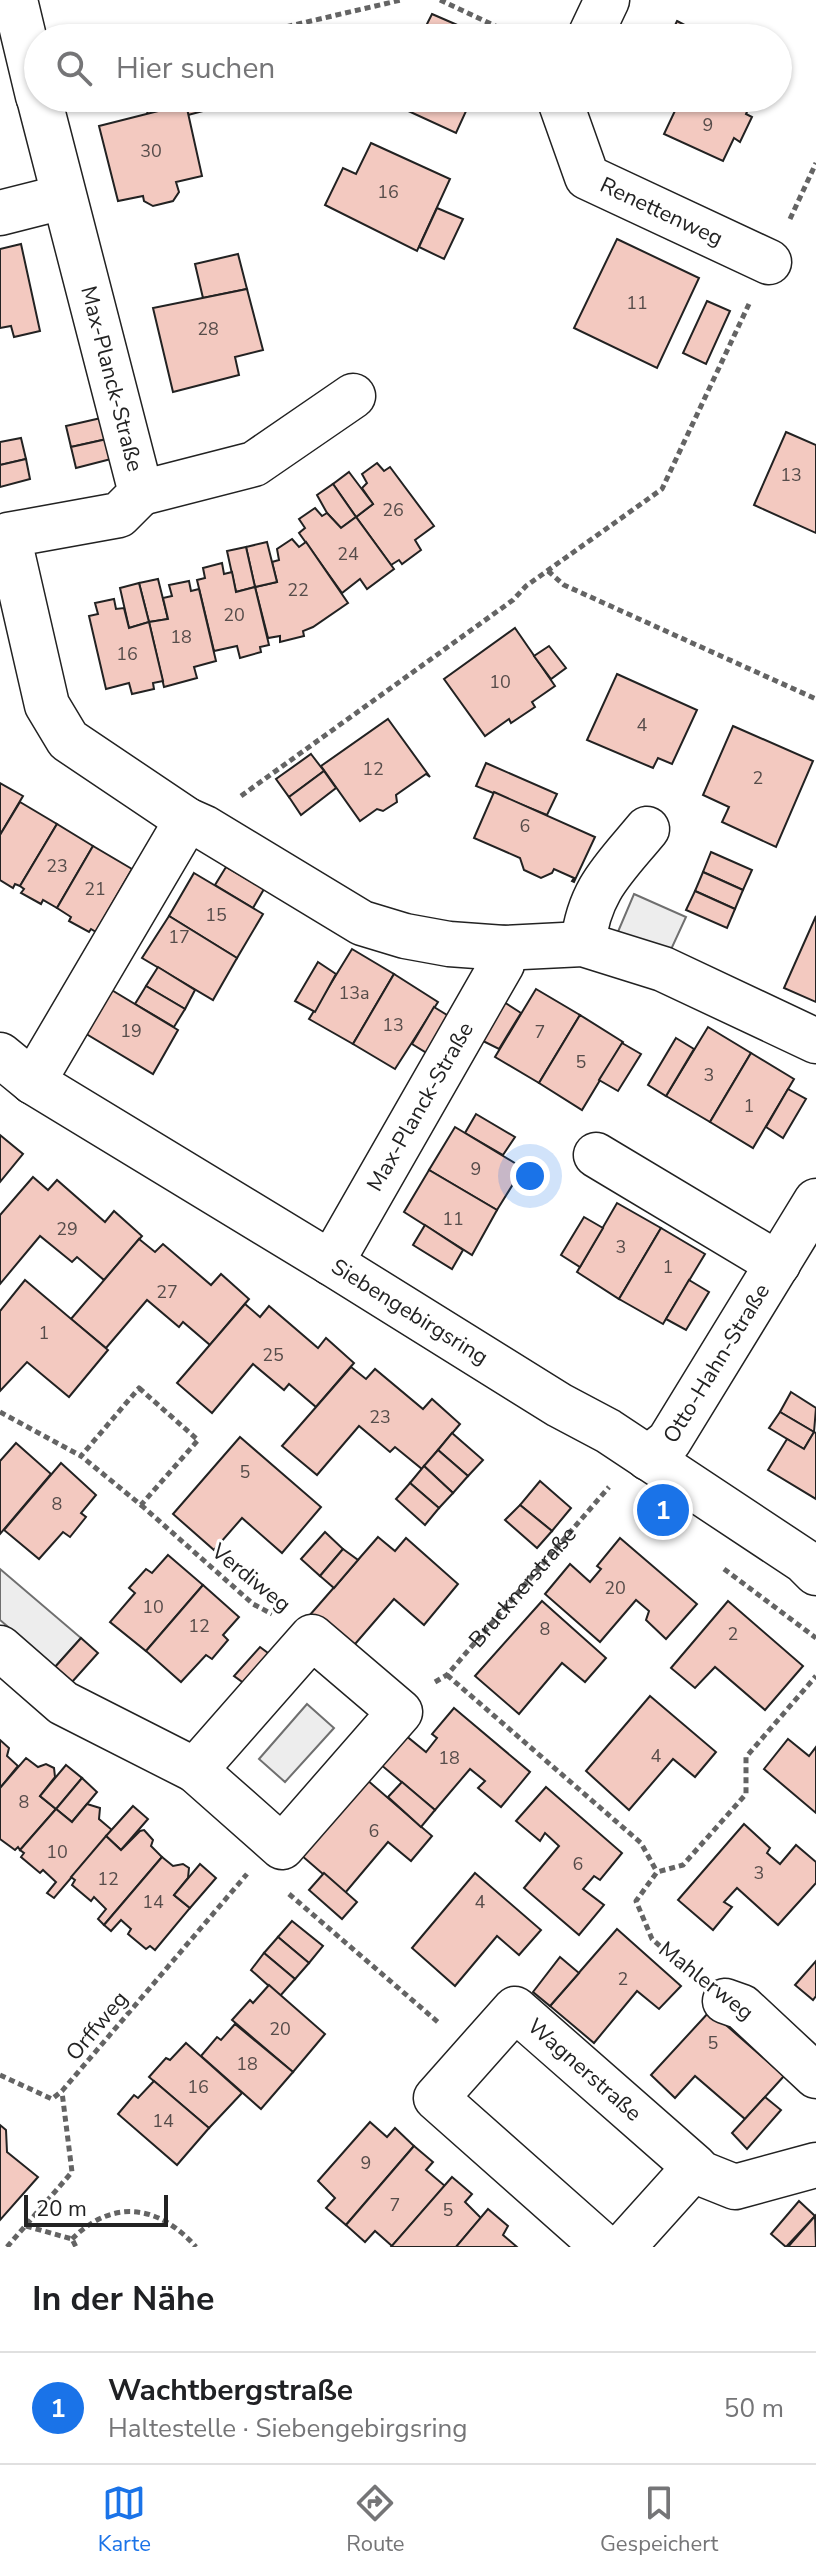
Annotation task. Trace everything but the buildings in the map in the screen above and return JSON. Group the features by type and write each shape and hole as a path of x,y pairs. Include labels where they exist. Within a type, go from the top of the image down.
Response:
{"street":[{"name":"Max-Planck-Straße","path":"15,0 24,38"},
{"path":"596,24 607,0"},
{"name":"Max-Planck-Straße","path":"42,112 141,493 119,515 8,535 47,705 68,740 196,824 362,923 405,936 449,944 504,948 583,944 663,969 816,1041"},
{"name":"Renettenweg","path":"564,112 587,177 769,262"},
{"path":"0,213 63,197"},
{"path":"141,493 254,464 353,396"},
{"path":"16,1069 196,824"},
{"path":"583,944 586,921 600,886 647,829"},
{"name":"Max-Planck-Straße","path":"331,1263 502,964 504,948"},
{"name":"Siebengebirgsring","path":"16,1069 648,1458 804,1561 816,1573"},
{"name":"Otto-Hahn-Straße","path":"596,1155 778,1264"},
{"name":"Otto-Hahn-Straße","path":"648,1458 669,1441 816,1201"},
{"path":"0,1648 63,1703 195,1770 263,1851 282,1847 400,1712 312,1637 195,1770"},
{"name":"Mahlerweg","path":"725,2001 742,2007 816,2076"},
{"name":"Wagnerstraße","path":"604,2247 436,2098 515,2009 695,2167 690,2172"},
{"path":"623,2247 690,2172 735,2187 816,2165"}],"path":[{"path":"298,24 401,0"},
{"path":"440,0 491,24"},
{"path":"196,824 212,816 513,600 526,586 662,489 816,163"},
{"path":"548,571 564,585 816,699"},
{"path":"81,1456 139,1388 198,1440 141,1505"},
{"name":"Verdiweg","path":"0,1412 81,1456 253,1604 269,1611 304,1645"},
{"name":"Brucknerstraße","path":"400,1712 423,1684 438,1682 447,1675 608,1488 648,1458"},
{"path":"447,1675 641,1843 657,1872 683,1865 746,1794 746,1757 816,1676"},
{"path":"263,1851 474,2053"},
{"name":"Orffweg","path":"7,2247 72,2172 62,2091 263,1851"},
{"name":"Mahlerweg","path":"657,1872 636,1901 652,1939 725,2001"},
{"path":"0,2075 52,2099 62,2091"},
{"path":"72,2239 98,2218 132,2212 166,2219 196,2247"},
{"path":"26,2226 72,2239 76,2247"}],"shaded area":[{"path":"634,894 686,917 668,956 617,934"},
{"path":"0,1569 81,1638 55,1667 0,1620"},
{"path":"307,1704 334,1728 285,1782 259,1759"}],"place":[{"name":"Wachtbergstraße","path":"663,1510"}]}
